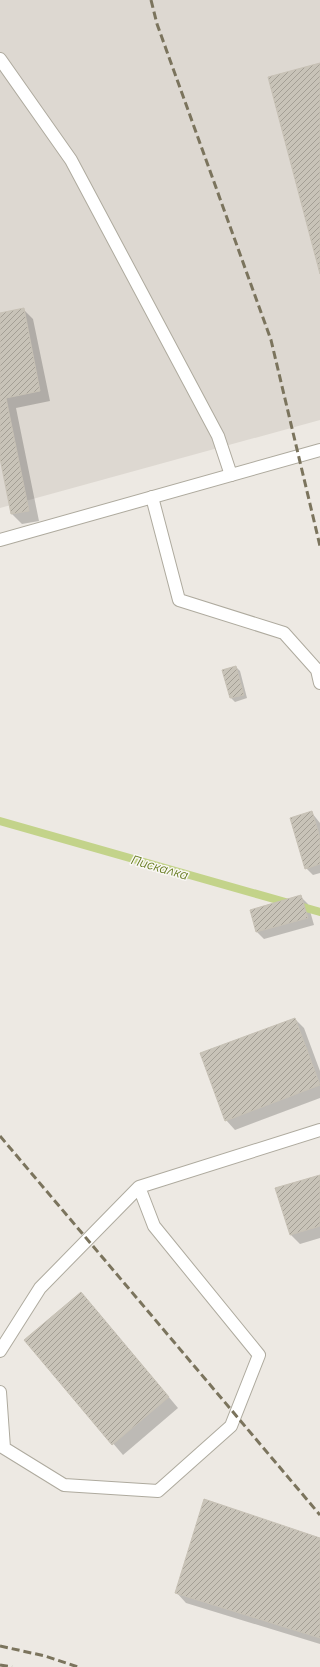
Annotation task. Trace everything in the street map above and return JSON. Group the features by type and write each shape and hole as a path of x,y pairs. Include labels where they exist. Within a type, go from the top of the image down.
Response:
{"street":[{"path":"0,59 71,160 218,436 231,475"},
{"path":"0,540 320,450"},
{"path":"152,497 179,600 284,633 317,670 320,683"},
{"path":"0,1351 40,1288 139,1187 320,1130"},
{"path":"0,1392 4,1448 64,1485 158,1491 232,1426 259,1355 154,1226 139,1187"}],"shaded area":[{"path":"0,0 320,0 320,420 0,508"}],"building":[{"path":"320,63 320,274 268,77"},
{"path":"24,308 40,391 6,398 29,511 11,514 0,458 0,313"},
{"path":"236,666 244,695 230,698 222,670"},
{"path":"312,811 320,838 320,864 305,869 290,818"},
{"path":"301,895 308,918 256,932 250,910"},
{"path":"295,1018 320,1085 225,1121 200,1053"},
{"path":"320,1175 320,1226 290,1235 275,1188"},
{"path":"81,1292 169,1397 112,1445 24,1340"},
{"path":"204,1499 320,1538 320,1638 175,1593"}],"waterway":[{"name":"Пискалка","path":"0,821 320,912"}],"railway":[{"path":"151,0 157,24 271,340 320,546"},
{"path":"0,1136 320,1515"},
{"path":"0,1646 45,1656 78,1667"},
{"path":"0,1665 12,1667"}]}
